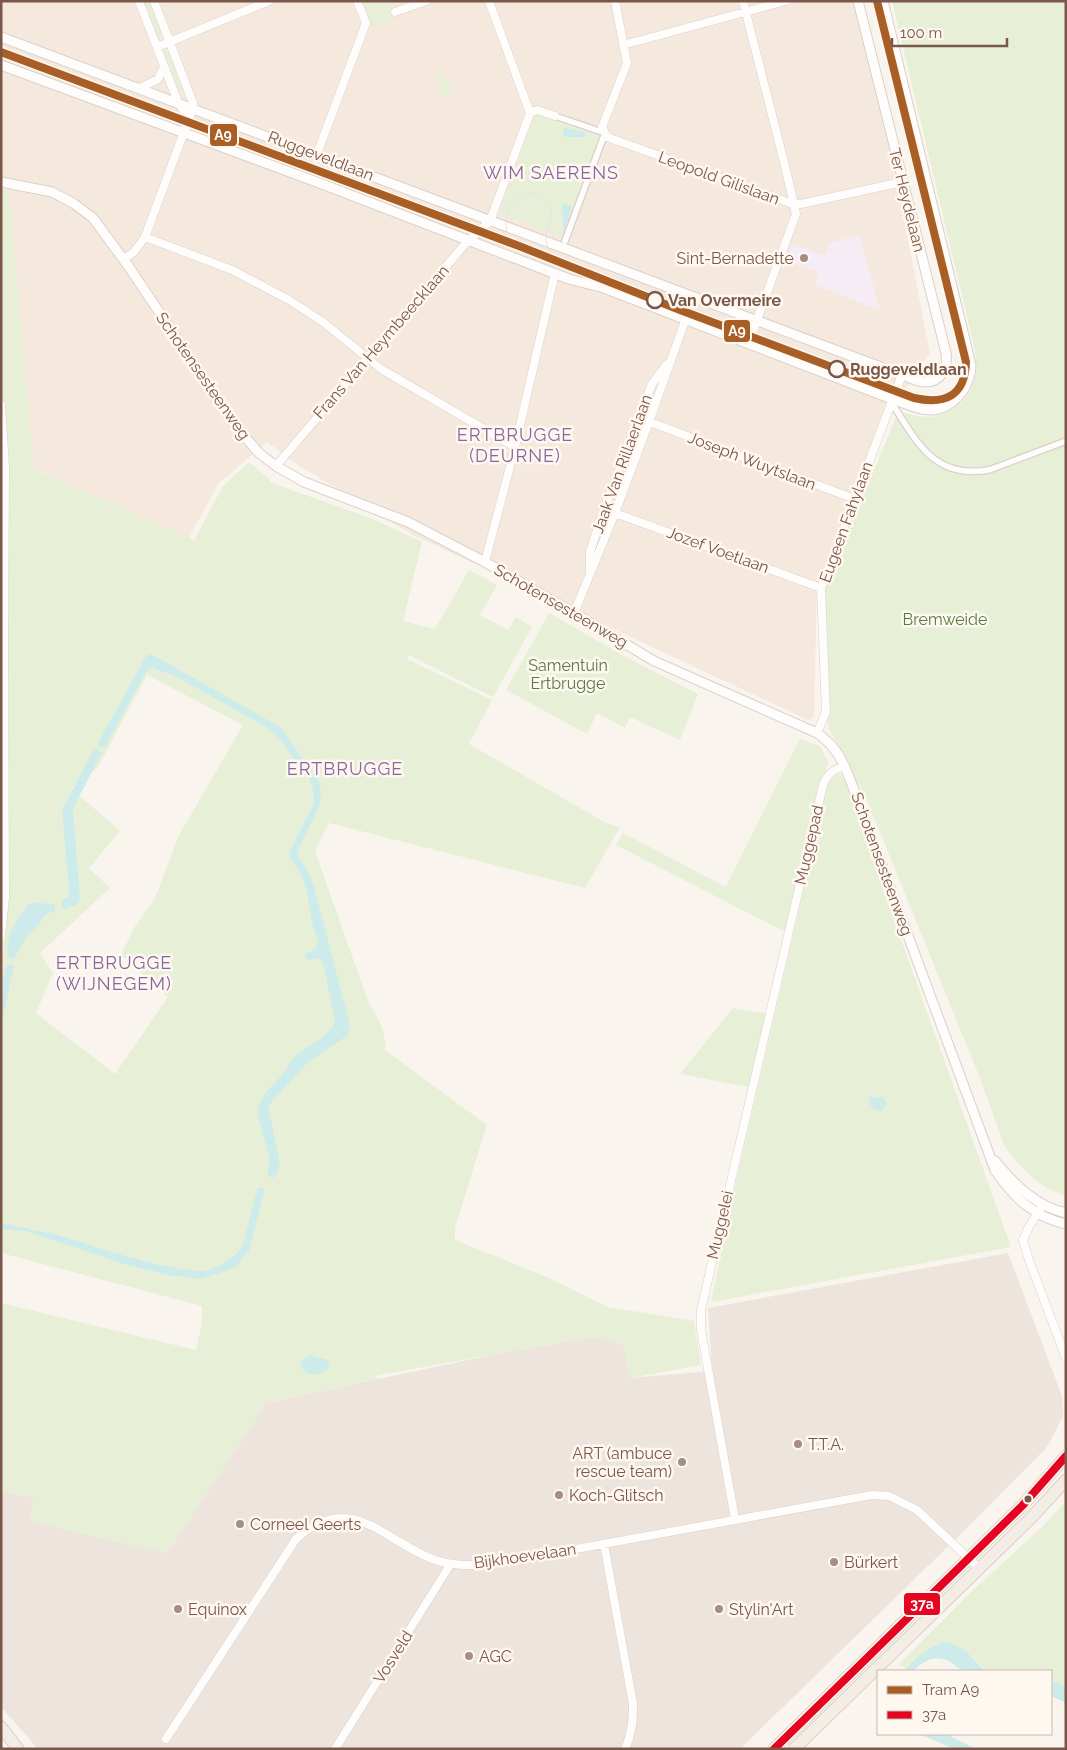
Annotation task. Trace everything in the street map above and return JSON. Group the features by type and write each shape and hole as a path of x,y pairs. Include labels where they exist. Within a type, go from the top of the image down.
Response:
{"main road":[{"path":"774,1749 1034,1493 1066,1456"},
{"path":"794,1749 1041,1507 1066,1480"},
{"path":"1,1727 18,1749"}],"street":[{"path":"139,1 178,102 189,119"},
{"path":"124,259 134,252 145,237 193,108 193,103 154,1"},
{"path":"157,47 269,1"},
{"path":"317,154 366,23 357,1"},
{"path":"396,12 426,1"},
{"path":"489,1 530,113 490,221"},
{"path":"564,244 627,64 615,1"},
{"path":"743,1 796,214 748,344"},
{"path":"623,45 786,1"},
{"name":"Ter Heydelaan","path":"858,1 947,360 945,369 940,376 928,382 921,381"},
{"name":"Ter Heydelaan","path":"884,1 970,358 971,371 967,384 958,397 951,402"},
{"name":"Ruggeveldlaan","path":"1,37 317,154 490,221 564,244 757,320 921,381"},
{"name":"Ruggeveldlaan","path":"1,64 555,273 604,288 892,402 931,410 941,408 951,402"},
{"path":"140,88 158,79 164,67"},
{"path":"530,113 537,110 604,130"},
{"name":"Leopold Gilislaan","path":"604,130 607,137 793,204 801,204 902,182"},
{"name":"Schotensesteenweg","path":"1,182 52,192 74,202 93,218 124,259 234,424 259,453 276,466 304,482 408,522 485,562 654,661 817,733 835,748 845,766 995,1170 1018,1199 1038,1214 1066,1224"},
{"name":"Frans Van Heymbeecklaan","path":"276,466 469,240 490,221"},
{"path":"145,237 232,270 263,286 311,314 381,369 515,447"},
{"path":"485,562 515,447 555,273"},
{"name":"Jaak Van Rillaerlaan","path":"574,613 650,422 685,321"},
{"name":"Jaak Van Rillaerlaan","path":"590,576 590,552 604,509 652,384 672,358"},
{"name":"Eugeen Fahylaan","path":"817,733 826,712 821,588 902,375"},
{"path":"892,402 931,458 947,467 962,472 989,470 1066,441"},
{"path":"1,405 5,468 5,897 1,936"},
{"name":"Joseph Wuytslaan","path":"639,418 855,499"},
{"name":"Jozef Voetlaan","path":"604,509 821,588"},
{"name":"Muggepad","path":"789,934 823,785 829,774 845,766"},
{"name":"Muggelei","path":"735,1519 700,1330 700,1314 789,934"},
{"path":"990,1155 1026,1194 1043,1204 1066,1213"},
{"path":"1043,1204 1023,1240 1065,1357"},
{"name":"Bijkhoevelaan","path":"166,1739 296,1539 307,1529 324,1521 345,1518 363,1521 432,1559 450,1565 488,1565 872,1495 888,1496 917,1510 979,1568"},
{"path":"604,1544 633,1704 633,1721 625,1749"},
{"name":"Vosveld","path":"335,1749 450,1565"}],"shaded area":[{"path":"1,1 861,1 930,353 889,413 817,588 814,717 808,720 411,534 295,463 267,442 218,484 189,538 33,468 6,187 1,186"},
{"path":"859,235 880,310 814,285 819,272 787,261 793,244 825,255 830,243"},
{"path":"1008,1253 1062,1396 1063,1416 1047,1447 967,1528 740,1749 38,1749 1,1707 1,1492 34,1497 31,1521 167,1553 266,1403 501,1353 598,1336 623,1344 630,1378 712,1371 708,1308"}],"green space":[{"path":"144,1 150,1 162,32 159,37 156,33"},
{"path":"363,1 388,1 395,19 371,29"},
{"name":"Bremweide","path":"892,1 1066,1 1066,1196 1036,1181 1013,1158 1004,1145 980,1078 866,798 828,727 822,597 898,412 928,417 951,410 971,390 976,367 975,350"},
{"path":"167,50 171,53 184,90 177,88 165,55"},
{"path":"444,72 453,95 444,98 435,76"},
{"path":"537,113 601,136 565,237 499,213"},
{"path":"1,189 9,190 34,469 194,540 223,486 249,462 270,480 269,482 373,519 422,542 403,621 435,629 469,570 497,585 480,615 508,630 516,617 532,627 493,697 409,655 407,659 492,700 469,744 608,824 620,827 585,888 329,823 354,770 315,851 369,1004 381,1026 385,1038 385,1050 487,1125 455,1227 455,1240 547,1277 608,1307 694,1321 701,1365 630,1378 623,1344 597,1336 374,1376 378,1379 266,1403 167,1553 31,1522 34,1497 1,1492 1,1303 196,1350 202,1322 202,1306 1,1253 1,971 7,914 1,648 1,400 3,399 1,375","holes":["147,675 243,725 179,835 155,898 134,928 121,955 168,997 115,1074 36,1013 53,973 40,953 110,888 89,868 120,831 71,788 98,767"]},
{"name":"Samentuin Ertbrugge","path":"549,613 622,655 698,694 680,740 630,717 625,728 597,713 587,734 506,690"},
{"path":"800,739 820,746 828,763 789,934 616,845 623,833 726,887"},
{"path":"834,774 840,775 844,780 1011,1247 711,1302 734,1191 826,785"},
{"path":"733,1008 770,1014 752,1088 680,1074"},
{"path":"1066,1501 1066,1686 1052,1680 1052,1670 984,1670 972,1656 921,1656 906,1669 899,1664 970,1593 1042,1527"}],"water":[{"path":"564,128 585,132 586,137 565,137 563,135"},
{"path":"562,203 572,207 565,229 563,229"},
{"path":"149,654 280,727 320,783 321,798 319,807 297,856 308,871 313,883 350,1025 348,1035 307,1063 268,1106 280,1163 276,1176 272,1178 267,1174 270,1160 258,1116 258,1109 262,1098 293,1059 324,1036 335,1021 323,963 319,958 309,960 305,958 305,954 314,950 318,942 312,923 307,892 301,875 289,856 289,852 314,804 313,790 309,779 278,737 266,727 177,677 151,667 146,672 105,747 99,747 99,741 146,656"},
{"path":"94,748 102,752 73,809 80,900 77,905 63,909 62,900 68,897 69,889 62,810"},
{"path":"34,902 55,905 55,912 48,913 40,924 28,934 14,959 8,958 8,942 12,929 29,904"},
{"path":"7,965 14,965 1,1026 1,989"},
{"path":"869,1096 875,1098 883,1097 887,1103 883,1110 880,1111 872,1108"},
{"path":"260,1187 265,1189 249,1251 235,1268 200,1279 168,1275 124,1264 26,1231 1,1229 1,1223 58,1235 159,1265 206,1271 221,1265 235,1255 243,1245 257,1189"},
{"path":"310,1355 328,1360 330,1366 320,1374 311,1374 303,1370 301,1366 302,1360"},
{"path":"941,1643 954,1644 964,1650 984,1670 962,1670 949,1661 934,1658 921,1664 914,1670 906,1670 923,1653"},
{"path":"1052,1680 1066,1686 1066,1703 1052,1696"},
{"path":"921,1735 948,1735 976,1749 954,1749"}],"tram line":[{"name":"A9","path":"1,52 519,246 680,310 914,398 925,400 944,399 957,390 962,383 966,362 877,1"},
{"path":"519,246 511,239 507,230 506,220 509,210 521,196 530,194 540,196 549,202 551,209 546,243 550,252 561,260"}],"transit line":[{"name":"37a","path":"774,1749 1022,1506 1066,1456"}],"place":[{"name":"Sint-Bernadette","path":"804,258"},
{"name":"Van Overmeire","path":"655,300"},
{"name":"Ruggeveldlaan","path":"837,369"},
{"name":"T.T.A.","path":"798,1444"},
{"name":"ART (ambuce rescue team)","path":"682,1462"},
{"name":"Koch-Glitsch","path":"559,1495"},
{"name":"Corneel Geerts","path":"240,1524"},
{"name":"Bürkert","path":"834,1562"},
{"name":"Equinox","path":"178,1609"},
{"name":"Stylin'Art","path":"719,1609"},
{"name":"AGC","path":"469,1656"}],"district":[{"name":"WIM SAERENS","path":"551,172"},
{"name":"ERTBRUGGE (DEURNE)","path":"515,444"},
{"name":"ERTBRUGGE","path":"345,768"},
{"name":"ERTBRUGGE (WIJNEGEM)","path":"114,972"}]}
